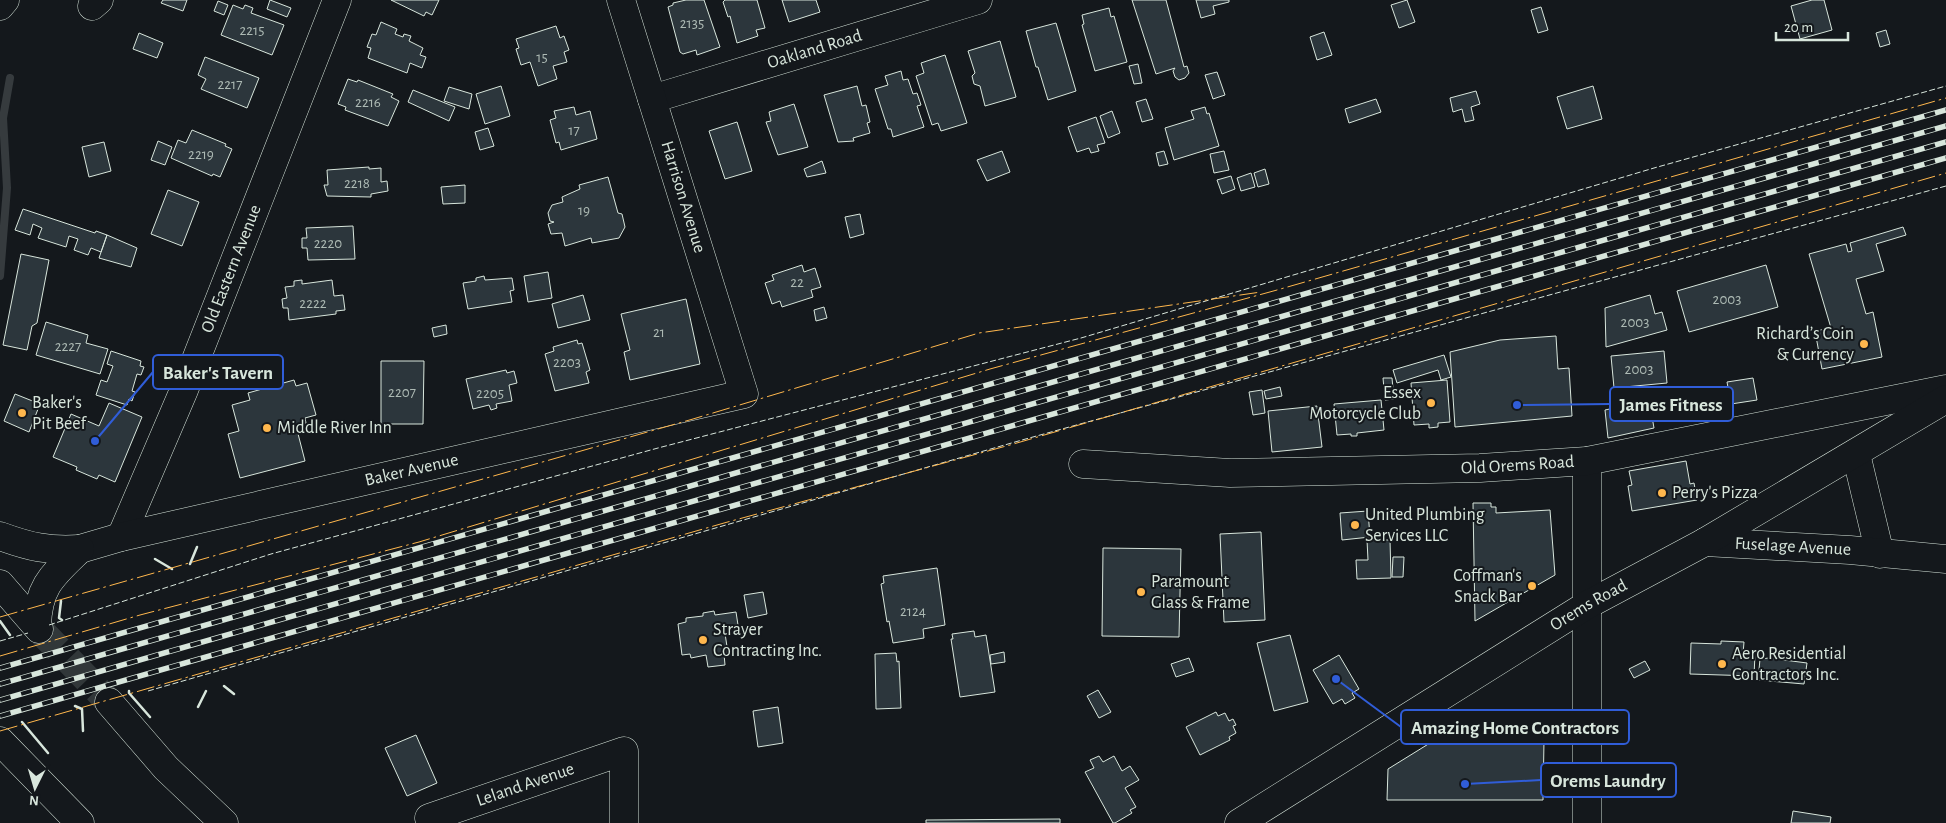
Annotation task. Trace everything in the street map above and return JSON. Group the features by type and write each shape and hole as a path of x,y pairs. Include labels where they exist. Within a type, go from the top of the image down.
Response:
{"street":[{"path":"0,6 5,0"},
{"name":"Old Eastern Avenue","path":"121,537 184,390 337,0"},
{"name":"Harrison Avenue","path":"621,0 744,394"},
{"name":"Oakland Road","path":"652,99 978,0"},
{"name":"Old Orems Road","path":"1084,464 1230,473 1480,468 1587,461 1946,389"},
{"name":"Baker Avenue","path":"0,536 29,547 51,551 80,549 121,537 744,394"},
{"name":"Orems Road","path":"1239,823 1587,605 1705,542 1946,399"},
{"name":"Fuselage Avenue","path":"1856,454 1880,554"},
{"path":"1587,461 1587,823"},
{"name":"Fuselage Avenue","path":"1705,542 1850,550 1946,559"},
{"path":"0,584 38,627 40,596 53,575 80,549"},
{"path":"109,702 166,768 224,823"},
{"path":"0,740 80,823"},
{"name":"Leland Avenue","path":"429,818 624,751 624,823"}],"building":[{"path":"163,0 187,0 183,11 161,3"},
{"path":"270,0 291,8 287,17 267,9"},
{"path":"391,0 439,0 432,15 426,12 424,16"},
{"path":"686,0 704,0 720,47 697,55 696,50 683,54 680,52 668,7 673,5 673,3"},
{"path":"725,0 757,0 765,28 756,30 758,36 737,43 730,16 728,17 723,2"},
{"path":"782,0 816,0 820,12 789,22"},
{"path":"1132,0 1166,0 1184,67 1187,66 1189,73 1185,78 1179,80 1175,77 1173,71 1175,68 1156,74"},
{"path":"1196,0 1229,0 1229,2 1213,6 1215,14 1201,18"},
{"path":"1407,0 1415,22 1399,28 1391,5"},
{"path":"1812,0 1824,0 1832,30 1800,39 1791,6"},
{"path":"218,1 228,5 224,15 214,11"},
{"path":"233,5 243,9 245,5 253,8 251,13 284,25 272,55 221,35"},
{"path":"1541,7 1548,30 1538,33 1531,10"},
{"path":"1109,8 1111,17 1114,16 1127,62 1095,71 1082,25 1084,24 1082,15"},
{"path":"381,22 397,29 395,34 403,37 404,34 411,36 409,41 423,48 420,55 426,57 422,68 410,63 407,73 368,58 371,48 367,47 372,34 376,35"},
{"path":"1056,23 1076,91 1048,100 1026,31"},
{"path":"556,26 560,38 564,36 569,50 564,52 567,62 553,66 557,79 538,86 530,62 521,65 516,49 519,48 516,39"},
{"path":"1886,30 1890,44 1880,47 1876,33"},
{"path":"1324,32 1332,55 1317,60 1310,37"},
{"path":"139,33 163,43 157,58 133,49"},
{"path":"1000,41 1016,97 985,106 980,86 974,84 972,76 975,73 968,51"},
{"path":"945,55 967,123 941,131 938,123 932,125 916,76 924,73 921,63"},
{"path":"205,57 259,78 247,108 201,89 206,79 198,75"},
{"path":"1138,64 1142,83 1134,84 1129,66"},
{"path":"901,71 903,80 908,79 913,94 917,93 921,105 917,106 924,127 893,137 891,129 888,129 875,89 888,85 885,76"},
{"path":"1217,72 1225,95 1213,99 1205,75"},
{"path":"348,79 357,82 358,80 393,94 391,97 399,101 388,126 345,110 346,107 338,104"},
{"path":"501,86 510,116 485,124 476,94"},
{"path":"857,86 862,106 866,105 870,122 867,123 870,133 853,138 854,141 838,142 824,95"},
{"path":"1593,86 1602,119 1567,129 1557,97"},
{"path":"449,87 472,94 469,109 444,101"},
{"path":"413,90 455,107 449,121 408,102"},
{"path":"1476,91 1480,104 1471,107 1474,120 1465,122 1462,109 1453,112 1450,98"},
{"path":"1146,99 1153,119 1142,122 1136,102"},
{"path":"1376,99 1381,112 1349,123 1345,109"},
{"path":"794,104 808,147 778,155 766,122 771,121 769,112"},
{"path":"574,107 576,115 590,111 597,139 561,150 559,142 556,143 550,120 556,118 554,111"},
{"path":"1205,107 1207,114 1209,113 1219,146 1174,160 1165,128 1194,119 1191,111"},
{"path":"1112,111 1120,133 1108,138 1100,116"},
{"path":"1096,117 1105,143 1097,145 1099,151 1091,153 1089,148 1077,152 1068,127"},
{"path":"737,122 752,171 725,179 709,131"},
{"path":"488,128 494,146 480,150 475,132"},
{"path":"192,130 226,144 225,146 232,149 220,177 213,174 212,176 171,158 178,140 186,143"},
{"path":"158,141 172,147 165,165 151,160"},
{"path":"104,142 111,171 89,177 82,147"},
{"path":"1002,151 1010,172 987,181 977,160"},
{"path":"1164,151 1168,164 1159,166 1156,153"},
{"path":"1224,151 1229,170 1214,173 1210,154"},
{"path":"822,161 826,173 807,177 804,169"},
{"path":"369,167 369,169 381,168 381,182 387,181 388,191 371,194 371,197 327,196 324,185 328,185 327,170"},
{"path":"1265,169 1269,184 1258,187 1254,173"},
{"path":"1251,173 1255,187 1241,191 1237,178"},
{"path":"1231,176 1235,189 1222,194 1217,180"},
{"path":"608,177 618,213 622,214 625,227 619,238 592,243 591,238 565,246 562,233 551,234 548,224 554,222 550,221 548,213 552,205 563,202 562,197 580,189 579,185"},
{"path":"465,185 465,203 443,204 441,187"},
{"path":"168,190 199,202 182,246 151,234"},
{"path":"23,209 95,233 96,231 107,235 101,252 91,248 88,255 74,250 78,239 69,236 66,247 38,238 42,228 33,224 30,235 15,230"},
{"path":"860,214 864,234 850,238 845,217"},
{"path":"353,226 355,259 308,260 307,248 302,248 302,238 307,238 306,228"},
{"path":"1903,227 1906,235 1876,244 1884,271 1856,279 1866,314 1873,312 1882,357 1822,369 1815,331 1831,328 1809,254 1846,244 1848,252 1852,251 1850,243"},
{"path":"107,235 137,248 131,267 99,258"},
{"path":"21,254 49,260 37,323 32,326 27,350 3,345"},
{"path":"802,265 804,272 815,268 821,287 811,290 813,297 782,307 780,301 772,304 765,283 774,280 772,275"},
{"path":"1766,265 1778,307 1689,332 1677,291"},
{"path":"548,272 552,298 528,302 524,276"},
{"path":"484,276 485,280 512,278 514,290 510,291 512,302 468,309 463,283 476,281 476,278"},
{"path":"302,280 302,284 332,280 334,296 343,295 345,310 336,311 336,314 289,320 288,308 283,308 282,299 287,298 285,287 294,286 294,281"},
{"path":"583,295 590,320 558,328 552,304"},
{"path":"1650,295 1655,314 1662,312 1667,330 1606,347 1605,308"},
{"path":"686,299 700,364 630,380 624,352 630,350 621,314"},
{"path":"824,307 827,318 816,321 814,310"},
{"path":"46,322 88,335 86,343 108,349 100,374 36,355"},
{"path":"446,325 447,334 434,337 432,328"},
{"path":"1556,336 1558,369 1569,368 1572,416 1455,427 1450,352 1500,340"},
{"path":"577,340 578,344 582,343 590,370 586,372 589,383 555,391 545,354 554,351 553,347"},
{"path":"111,351 141,361 140,366 144,367 141,375 137,374 132,391 135,392 132,401 129,399 127,405 96,395 101,380 107,382 113,366 107,364"},
{"path":"1664,351 1667,383 1614,388 1611,356"},
{"path":"1444,355 1451,377 1441,380 1438,370 1397,383 1393,370"},
{"path":"381,361 424,361 423,424 381,424"},
{"path":"506,370 507,373 514,371 517,383 509,385 512,401 496,404 497,408 491,410 489,405 473,409 466,379"},
{"path":"1383,378 1392,378 1394,399 1385,400"},
{"path":"1753,378 1757,400 1731,404 1727,382"},
{"name":"Middle River Inn","path":"294,380 296,386 307,383 316,415 305,418 306,423 296,426 305,461 240,478 228,434 239,431 232,405 250,400 248,393"},
{"name":"Essex Motorcycle Club","path":"1447,380 1450,422 1438,423 1438,427 1429,428 1429,424 1414,425 1411,383"},
{"path":"1280,387 1282,396 1266,399 1264,391"},
{"path":"1262,390 1265,413 1253,415 1249,392"},
{"name":"Baker's Pit Beef","path":"15,394 40,404 29,432 4,421"},
{"path":"1381,400 1384,430 1357,433 1357,436 1351,436 1351,434 1337,435 1334,404"},
{"path":"109,403 142,417 115,482 99,475 97,479 76,470 77,467 53,457 71,414 99,426"},
{"path":"1317,406 1322,447 1272,452 1268,411"},
{"path":"1623,406 1625,416 1651,411 1654,428 1608,438 1605,410"},
{"name":"Perry's Pizza","path":"1686,461 1690,484 1694,483 1697,500 1632,511 1628,486 1632,485 1629,471"},
{"path":"1473,503 1491,503 1491,507 1496,507 1496,513 1550,510 1555,575 1475,621"},
{"name":"United Plumbing Services LLC","path":"1368,511 1370,537 1342,540 1340,513"},
{"path":"1261,532 1265,620 1224,622 1220,534"},
{"path":"1367,540 1390,540 1391,578 1357,579 1356,560 1368,560"},
{"name":"Paramount Glass & Frame","path":"1103,548 1181,549 1179,637 1102,636"},
{"path":"1393,557 1404,557 1403,577 1392,577"},
{"path":"937,568 945,625 923,629 924,638 893,643 889,621 887,622 881,584 884,583 883,576"},
{"path":"763,592 767,614 748,618 744,595"},
{"name":"Strayer Contracting Inc.","path":"714,611 715,615 736,612 738,625 724,627 728,653 724,654 725,665 708,667 706,655 691,658 690,654 682,655 678,624 686,622 686,618 703,616 703,613"},
{"path":"974,631 975,637 986,635 995,692 960,697 951,639 953,639 952,634"},
{"path":"1290,635 1308,702 1274,711 1257,643"},
{"name":"Aero Residential Contractors Inc.","path":"1721,641 1744,642 1743,654 1755,654 1754,676 1690,674 1691,643 1721,644"},
{"path":"1004,652 1005,662 991,664 990,655"},
{"path":"896,653 897,662 899,661 901,708 876,709 875,654"},
{"path":"1339,655 1359,689 1352,693 1355,698 1345,704 1342,699 1333,704 1313,670"},
{"path":"1189,658 1194,671 1176,677 1171,664"},
{"path":"1769,658 1807,663 1804,684 1758,680 1760,659"},
{"path":"1645,661 1650,670 1634,678 1629,669"},
{"path":"1098,690 1111,712 1099,718 1087,696"},
{"path":"778,707 783,743 758,747 753,711"},
{"path":"1216,712 1218,716 1225,713 1229,721 1233,719 1236,725 1233,726 1236,733 1229,737 1230,740 1200,755 1186,727"},
{"path":"416,735 437,783 407,796 385,748"},
{"path":"1544,740 1543,800 1387,800 1388,769 1430,743"},
{"path":"1099,756 1103,762 1114,756 1122,771 1130,766 1139,780 1125,788 1136,807 1130,810 1132,813 1115,823 1113,823 1085,772 1094,768 1090,760"},
{"path":"1793,811 1831,817 1830,823 1791,823"},
{"path":"1060,819 1060,823 926,823 926,820"}],"waterway":[{"path":"0,276 7,188 3,118 10,78"}],"tunnel":[{"path":"39,629 109,702"}],"railway":[{"path":"0,668 1946,110"},
{"path":"0,684 1946,126"},
{"path":"0,700 1946,142"},
{"path":"0,716 1946,158"}],"fence":[{"path":"49,625 271,554 658,448 1081,338 1654,168 1946,86"},
{"path":"148,691 1022,440 1946,186"},
{"path":"0,641 28,633"}],"wall":[{"path":"190,564 197,547"},
{"path":"155,559 172,569"},
{"path":"61,601 59,618 62,620"},
{"path":"0,621 10,635"},
{"path":"224,686 234,694"},
{"path":"129,691 150,717"},
{"path":"198,707 206,691"},
{"path":"75,706 82,709 83,731"},
{"path":"22,722 48,753"}],"power":[{"path":"0,656 140,615 419,542 990,369 1277,290 1946,98"},
{"path":"0,731 724,523 1010,445 1946,173"},
{"path":"0,617 693,419 979,333 1261,292"}],"place":[{"name":"Richard’s Coin & Currency","path":"1864,344"},
{"name":"Essex Motorcycle Club","path":"1431,403"},
{"name":"James Fitness","path":"1517,405"},
{"name":"Baker's Pit Beef","path":"22,413"},
{"name":"Middle River Inn","path":"267,428"},
{"name":"Baker's Tavern","path":"95,441"},
{"name":"Perry's Pizza","path":"1662,493"},
{"name":"United Plumbing Services LLC","path":"1355,525"},
{"name":"Coffman's Snack Bar","path":"1532,586"},
{"name":"Paramount Glass & Frame","path":"1141,592"},
{"name":"Strayer Contracting Inc.","path":"703,640"},
{"name":"Aero Residential Contractors Inc.","path":"1722,664"},
{"name":"Amazing Home Contractors","path":"1336,679"},
{"name":"Orems Laundry","path":"1465,784"}]}
